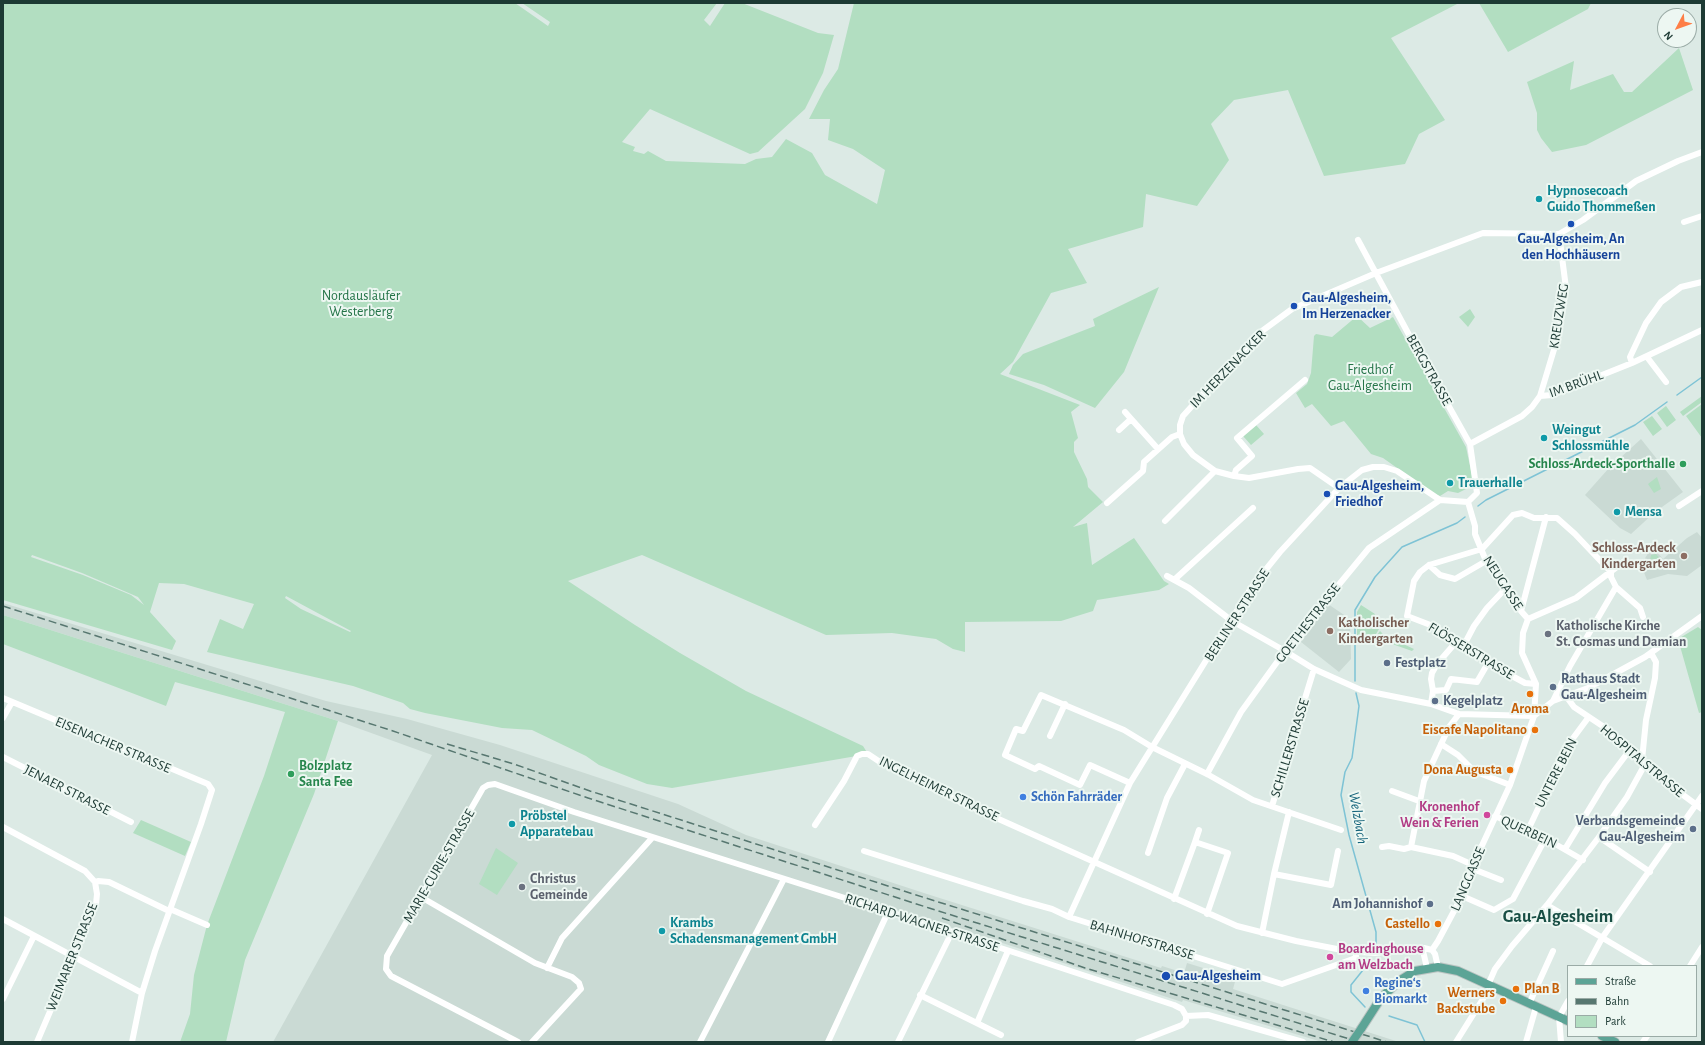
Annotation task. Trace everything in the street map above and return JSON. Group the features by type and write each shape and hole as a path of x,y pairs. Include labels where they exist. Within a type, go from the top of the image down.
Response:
{"main road":[{"path":"1352,1042 1381,998 1390,988 1412,973 1427,968 1438,967 1458,971 1567,1020"},
{"path":"1604,1037 1615,1042"}],"street":[{"path":"1559,234 1583,220 1636,181 1678,161 1702,152"},
{"path":"1684,222 1702,216"},
{"name":"IM HERZENACKER","path":"1180,434 1180,426 1183,416 1258,334 1292,309 1376,273 1483,233 1559,234"},
{"name":"KREUZWEG","path":"1540,396 1558,333 1566,288 1559,234"},
{"name":"BERGSTRASSE","path":"1358,240 1470,444 1477,492 1468,502"},
{"path":"1632,363 1630,357 1646,323 1661,302 1681,287 1702,282"},
{"name":"IM BRÜHL","path":"1470,444 1522,416 1532,407 1540,396 1552,395 1647,357 1702,330"},
{"path":"1647,357 1666,382"},
{"path":"1234,476 1236,470 1252,456 1237,438 1305,380"},
{"path":"1125,412 1158,449"},
{"path":"1119,430 1131,419"},
{"path":"1107,503 1143,471 1144,462 1172,437 1180,434 1184,444 1193,455 1215,471 1249,478 1310,468 1339,488"},
{"name":"BERLINER STRASSE","path":"1095,862 1130,783 1251,588 1280,552 1339,488 1362,470 1373,467 1384,467 1397,471 1440,500 1468,502"},
{"path":"1165,521 1215,471"},
{"path":"1679,506 1702,491"},
{"name":"GOETHESTRASSE","path":"1207,774 1241,712 1284,652 1292,648 1332,593 1369,548 1440,500"},
{"name":"NEUGASSE","path":"1468,502 1475,526 1475,534 1486,561 1528,619 1522,632 1522,653 1536,684"},
{"path":"1174,580 1253,508"},
{"path":"1486,561 1455,579 1440,576 1429,565 1482,549 1513,515 1522,512 1534,518 1557,518 1612,572"},
{"path":"1521,611 1546,517"},
{"path":"1528,619 1576,598 1626,560"},
{"name":"FLÖSSERSTRASSE","path":"1429,565 1420,572 1414,581 1407,616 1433,626 1464,644 1488,663 1525,683 1536,684"},
{"path":"1612,572 1611,577 1616,587 1640,608 1643,617"},
{"path":"1167,576 1189,588 1232,620 1314,669 1361,690 1431,704 1458,714 1534,716 1553,700 1588,688 1611,677 1651,653 1700,617 1702,625"},
{"path":"1553,700 1571,664 1616,587"},
{"path":"1464,644 1487,608 1505,589"},
{"path":"1431,704 1433,691 1431,679 1432,673 1437,664 1457,641"},
{"path":"1456,1042 1490,986 1496,970 1512,946 1548,905 1583,860 1627,796 1644,766 1642,760 1646,720 1655,678 1656,662 1651,653"},
{"path":"1433,691 1446,690 1451,679 1477,682 1488,663"},
{"name":"SCHILLERSTRASSE","path":"1262,933 1289,812 1272,806 1314,669"},
{"name":"LANGGASSE","path":"1432,950 1462,896 1495,816 1510,785 1534,716 1536,684"},
{"path":"1130,783 1090,765 1080,785 1039,766 1035,769 1005,755 1016,728 1023,731 1041,695 1124,730 1152,747 1207,774 1253,800 1272,806"},
{"name":"HOSPITALSTRASSE","path":"1566,696 1574,707 1588,718 1607,729 1644,766 1702,809"},
{"name":"EISENACHER STRASSE","path":"3,698 208,784 212,790 212,793 170,910"},
{"path":"3,718 12,702"},
{"path":"1050,736 1065,704"},
{"path":"1411,847 1424,781 1449,727 1458,714"},
{"name":"UNTERE BEIN","path":"1528,830 1568,745 1588,718"},
{"path":"1441,744 1458,755 1474,771 1510,785"},
{"path":"1565,849 1605,783 1630,751"},
{"name":"INGELHEIMER STRASSE","path":"815,825 844,781 857,756 868,754 880,762 954,799 1207,914 1237,926 1262,933 1356,952"},
{"name":"JENAER STRASSE","path":"3,757 131,822"},
{"path":"1148,853 1167,798 1185,764"},
{"name":"MARIE-CURIE-STRASSE","path":"518,1042 391,976 386,969 388,956 483,788 488,785 495,784 652,838"},
{"path":"1392,791 1419,801"},
{"path":"1588,965 1602,938 1650,872 1702,796"},
{"path":"1289,812 1341,830"},
{"name":"QUERBEIN","path":"1495,816 1528,830 1583,860"},
{"name":"WEIMARER STRASSE","path":"3,827 85,871 95,882 97,894 96,904 37,1042"},
{"path":"1174,899 1199,830"},
{"path":"1599,837 1650,872"},
{"path":"547,968 562,938 652,838"},
{"name":"RICHARD-WAGNER-STRASSE","path":"652,838 952,932 1174,1005 1182,1009 1186,1016"},
{"path":"1462,896 1494,910 1513,899 1545,839"},
{"path":"1195,842 1228,853 1207,914"},
{"path":"1382,847 1388,846 1404,849 1411,847 1454,856 1501,880"},
{"name":"BAHNHOFSTRASSE","path":"864,851 1023,902 1052,909 1069,917 1282,984 1353,959 1356,957 1356,952"},
{"path":"1274,874 1331,884 1338,851"},
{"path":"1069,917 1095,862"},
{"path":"700,1042 784,879"},
{"path":"95,882 109,882 207,925"},
{"path":"421,897 547,968 572,977 579,983 581,989 532,1042"},
{"path":"1548,905 1648,965"},
{"path":"132,1042 142,993 154,951 170,910"},
{"path":"828,1042 888,912"},
{"path":"3,919 142,993"},
{"path":"898,1042 952,932"},
{"path":"3,999 34,936"},
{"path":"1691,965 1702,947"},
{"path":"1418,948 1423,951 1427,968"},
{"path":"1356,952 1375,953 1418,948 1432,950 1435,954 1438,967"},
{"path":"977,1023 1008,951"},
{"path":"1526,1042 1532,1005 1553,951"},
{"path":"920,995 1001,1035"},
{"path":"1561,1042 1559,1016 1567,1003"},
{"path":"1138,1042 1182,1025 1186,1021 1186,1016 1208,1015 1303,1042"}],"shaded area":[{"path":"1641,439 1683,492 1655,512 1631,534 1620,528 1585,495 1609,468"},
{"name":"Schloss-Ardeck Kindergarten","path":"1697,532 1702,538 1702,565 1687,576 1668,574 1647,580 1643,570 1644,560 1650,550 1657,552 1663,559 1687,538"},
{"path":"3,603 326,701 407,719 500,745 678,804 746,835 927,894 1161,968 1162,966 1184,973 1187,963 1236,978 1233,989 1399,1042 1322,1042 1183,1000 1182,1002 975,934 888,908 825,1042 273,1042 432,755 338,721 3,615"},
{"name":"Katholischer Kindergarten","path":"1328,604 1350,619 1351,659 1339,672 1301,642"}],"green space":[{"name":"Nordausläufer Westerberg","path":"3,3 515,3 548,26 550,22 522,3 717,3 704,20 710,26 725,3 742,3 818,33 834,35 823,73 805,109 758,152 750,154 650,109 622,142 635,147 633,151 644,154 648,151 666,161 745,164 756,159 772,157 786,139 812,153 825,175 877,204 885,170 853,149 828,140 830,119 809,119 824,90 838,69 854,3 1459,3 1391,38 1445,120 1419,134 1405,164 1324,176 1288,90 1234,100 1211,124 1229,160 1197,206 1146,194 1143,227 1068,249 1087,283 1051,293 1013,362 1000,374 1080,405 1071,412 1078,438 1074,442 1074,452 1087,479 1088,487 1103,502 1073,527 1087,523 1092,565 1134,538 1164,581 1169,584 1159,590 1097,600 1093,611 1061,621 965,622 965,652 953,649 936,639 892,633 826,635 642,555 568,581 680,653 746,691 863,746 868,754 672,788 647,784 599,765 586,756 532,730 502,728 425,713 410,709 403,703 353,686 207,652 220,619 243,629 254,604 184,584 159,583 150,612 176,641 172,650 3,600","holes":["32,555 82,573 138,597 144,605 131,595 83,575 31,557","286,596 351,631 350,632 301,609 285,598"]},
{"path":"1479,3 1591,3 1588,9 1508,52"},
{"path":"1679,48 1693,90 1586,145 1552,152 1541,138 1537,130 1537,113 1527,82 1574,61 1570,90 1613,74 1624,92 1632,92"},
{"path":"1159,287 1124,372 1095,408 1044,385 1009,374 1013,365 1023,354 1095,326 1093,319"},
{"path":"1470,309 1475,317 1468,327 1459,317"},
{"name":"Friedhof Gau-Algesheim","path":"1357,316 1370,328 1393,317 1466,447 1474,485 1458,493 1448,491 1440,496 1434,494 1383,458 1371,454 1344,421 1331,426 1312,404 1305,408 1296,393 1307,384 1311,373 1314,336 1316,334 1332,337"},
{"path":"1702,396 1702,402 1683,416 1680,412"},
{"path":"1702,404 1702,438 1686,416"},
{"path":"1666,406 1676,420 1667,427 1657,413"},
{"path":"1652,416 1662,429 1653,436 1643,422"},
{"path":"1256,425 1264,434 1251,445 1243,436"},
{"path":"1657,477 1661,489 1654,493 1648,484"},
{"path":"1656,554 1662,561 1661,568 1655,567 1650,560 1651,555"},
{"path":"1361,605 1375,614 1379,629 1372,641 1360,636 1357,638 1357,612"},
{"path":"3,615 338,721 314,794 245,960 226,1042 180,1042 190,1014 194,975 207,925 264,776 285,712 175,682 166,706 3,644"},
{"path":"1698,627 1702,630 1702,712 1699,713 1678,639"},
{"path":"1380,631 1384,635 1414,649 1412,651 1375,638"},
{"path":"141,820 191,842 185,856 133,833"},
{"path":"496,848 518,863 497,895 479,884"}],"waterway":[{"name":"Welzbach","path":"1677,395 1702,377"},
{"name":"Welzbach","path":"1478,506 1486,500 1635,425 1667,402"},
{"name":"Welzbach","path":"1355,681 1355,610 1375,577 1402,547 1457,523 1465,517"},
{"name":"Welzbach","path":"1356,693 1359,706 1352,758 1345,772 1341,795 1349,835 1376,932 1376,947"},
{"name":"Welzbach","path":"1365,1007 1351,992 1351,985 1371,960"},
{"name":"Welzbach","path":"1389,1016 1417,1025 1425,1042"}],"railway":[{"path":"3,606 393,731 588,798 929,908 1359,1042"},
{"path":"447,744 514,764 590,791 932,900 1387,1042"},
{"path":"942,918 1085,968 1334,1042"}],"place":[{"name":"Hypnosecoach Guido Thommeßen","path":"1539,199"},
{"name":"Gau-Algesheim, An den Hochhäusern","path":"1571,224"},
{"name":"Gau-Algesheim, Im Herzenacker","path":"1294,306"},
{"name":"Weingut Schlossmühle","path":"1544,438"},
{"name":"Schloss-Ardeck-Sporthalle","path":"1683,464"},
{"name":"Trauerhalle","path":"1450,483"},
{"name":"Gau-Algesheim, Friedhof","path":"1327,494"},
{"name":"Mensa","path":"1617,512"},
{"name":"Schloss-Ardeck Kindergarten","path":"1684,556"},
{"name":"Katholischer Kindergarten","path":"1330,631"},
{"name":"Katholische Kirche St. Cosmas und Damian","path":"1548,634"},
{"name":"Festplatz","path":"1387,663"},
{"name":"Rathaus Stadt Gau-Algesheim","path":"1553,687"},
{"name":"Aroma","path":"1530,694"},
{"name":"Kegelplatz","path":"1435,701"},
{"name":"Eiscafe Napolitano","path":"1535,730"},
{"name":"Dona Augusta","path":"1510,770"},
{"name":"Bolzplatz Santa Fee","path":"291,774"},
{"name":"Schön Fahrräder","path":"1023,797"},
{"name":"Kronenhof Wein & Ferien","path":"1487,815"},
{"name":"Pröbstel Apparatebau","path":"512,824"},
{"name":"Verbandsgemeinde Gau-Algesheim","path":"1693,829"},
{"name":"Christus Gemeinde","path":"522,887"},
{"name":"Am Johannishof","path":"1430,904"},
{"name":"Castello","path":"1438,924"},
{"name":"Krambs Schadensmanagement GmbH","path":"662,931"},
{"name":"Boardinghouse am Welzbach","path":"1330,957"},
{"name":"Gau-Algesheim","path":"1166,976"},
{"name":"Plan B","path":"1516,989"},
{"name":"Regine‘s Biomarkt","path":"1366,991"},
{"name":"Werners Backstube","path":"1503,1001"}],"district":[{"name":"Gau-Algesheim","path":"1558,917"}]}
